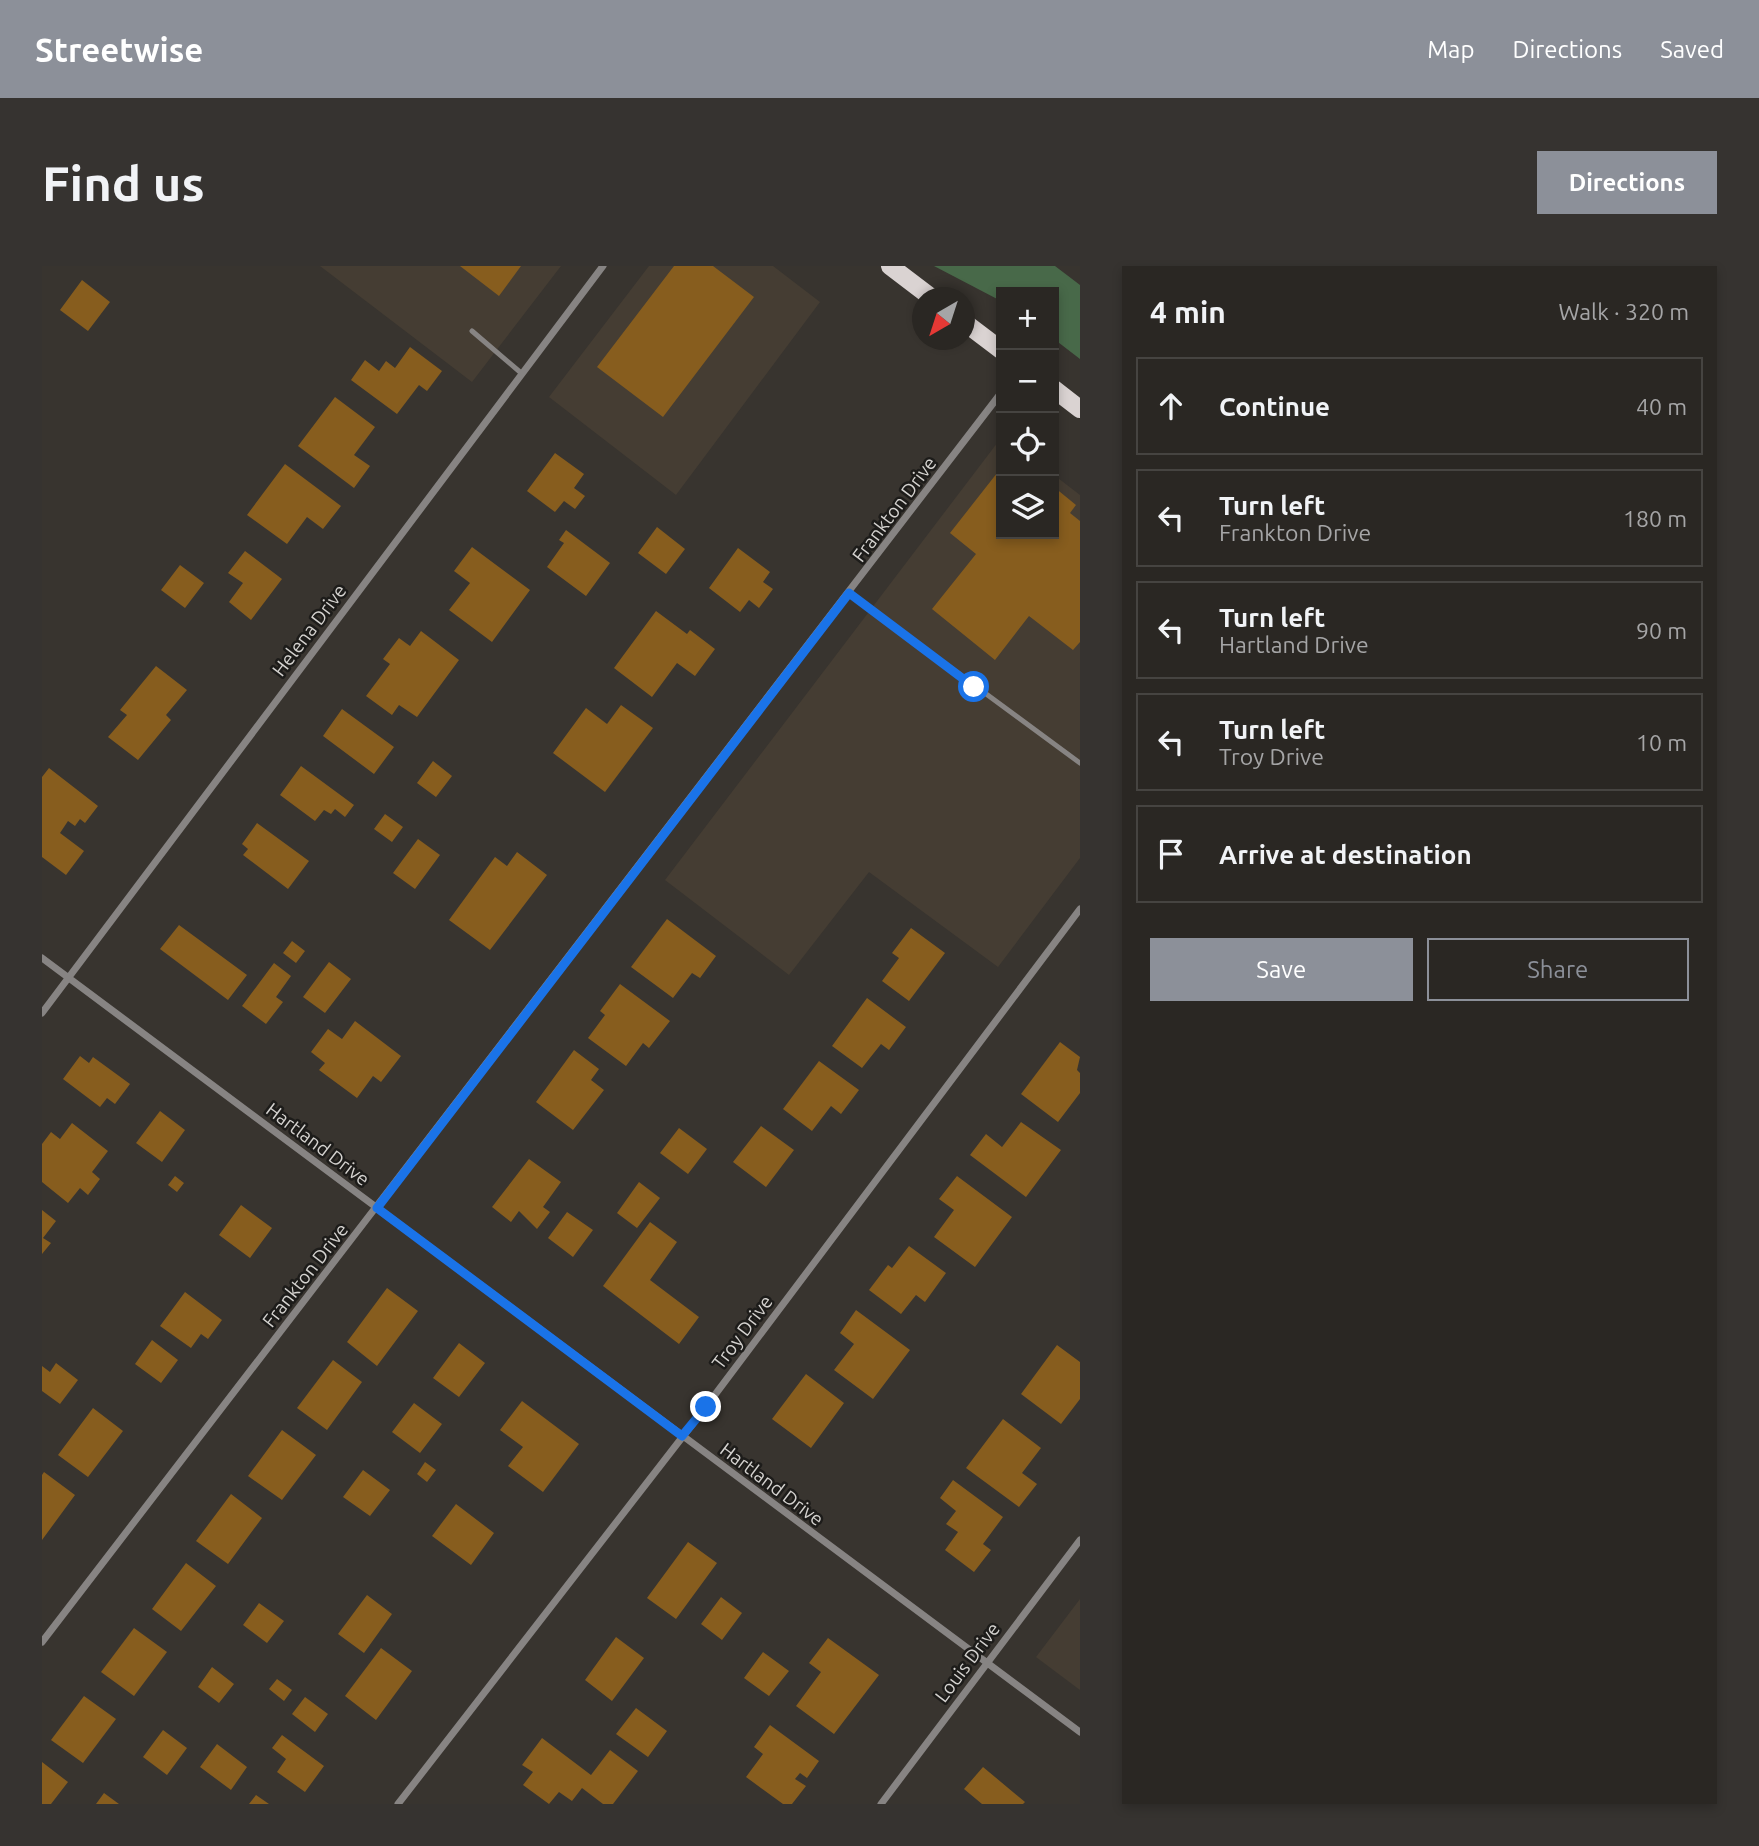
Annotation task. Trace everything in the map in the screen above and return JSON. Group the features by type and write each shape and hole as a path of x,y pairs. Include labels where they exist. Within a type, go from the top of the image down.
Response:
{"main road":[{"path":"890,266 918,287"},
{"path":"975,330 996,346"},
{"path":"1059,393 1080,409"}],"street":[{"name":"Helena Drive","path":"42,1013 520,372 603,266"},
{"name":"Frankton Drive","path":"42,1642 996,400"},
{"name":"Troy Drive","path":"398,1804 682,1436 1080,909"},
{"name":"Hartland Drive","path":"42,958 985,1664 1080,1732"},
{"name":"Louis Drive","path":"881,1804 1080,1540"}],"lane":[{"path":"472,331 520,372"},
{"path":"849,593 1080,763"}],"shaded area":[{"path":"320,266 561,266 472,382"},
{"path":"649,266 773,266 820,302 676,495 549,397"},
{"path":"996,445 996,539 1059,539 1059,479 1080,495 1080,858 998,967 869,872 789,975 665,880"},
{"path":"1080,1599 1080,1690 1036,1657"}],"green space":[{"path":"934,266 1055,266 1080,285 1080,359 1059,343 1059,287 996,287 996,298"}],"building":[{"path":"460,266 521,266 499,296"},
{"path":"674,266 713,266 754,297 663,417 597,367"},
{"path":"82,280 110,302 88,331 60,310"},
{"path":"410,347 442,371 427,391 419,385 397,414 351,380 365,360 379,371 386,361 395,368"},
{"path":"335,397 375,427 354,455 370,466 354,488 298,446"},
{"path":"555,453 584,474 574,488 585,496 575,509 564,501 555,512 527,491"},
{"path":"285,464 341,506 323,529 307,517 287,544 247,515"},
{"path":"996,474 996,539 1059,539 1059,491 1076,505 1070,513 1080,521 1080,642 1073,650 1029,616 995,660 932,609 976,554 950,533"},
{"path":"657,527 685,549 666,574 638,553"},
{"path":"566,530 610,563 586,596 547,567 564,543 559,540"},
{"path":"472,547 530,590 492,642 449,610 470,583 454,571"},
{"path":"738,548 770,572 763,582 773,589 759,608 749,600 740,612 709,588"},
{"path":"245,551 282,579 251,620 229,602 243,583 228,573"},
{"path":"180,565 204,583 185,608 161,590"},
{"path":"656,611 687,634 690,630 715,649 695,676 677,663 652,697 614,668"},
{"path":"421,631 459,660 417,717 399,705 392,715 366,696 390,664 383,659 399,638 410,646"},
{"path":"156,666 187,690 166,715 171,720 138,760 108,737 127,715 120,710"},
{"path":"621,705 653,728 605,792 553,753 586,708 607,724"},
{"path":"342,709 394,747 374,774 323,736"},
{"path":"433,761 452,776 436,797 417,783"},
{"path":"301,766 354,805 345,817 335,809 331,814 324,810 315,821 280,795"},
{"path":"49,768 98,806 85,823 80,819 75,826 68,821 60,833 84,851 66,875 42,857 42,777"},
{"path":"385,814 403,827 392,842 374,829"},
{"path":"257,823 309,861 288,889 243,855 248,849 242,844"},
{"path":"418,839 440,855 415,889 393,873"},
{"path":"517,852 547,875 490,950 449,920 495,857 507,866"},
{"path":"667,919 716,956 700,978 692,973 673,998 631,967"},
{"path":"179,925 247,975 228,1000 160,949"},
{"path":"911,928 945,953 909,1001 882,981 899,958 892,953"},
{"path":"292,941 305,951 296,963 283,953"},
{"path":"329,962 351,979 325,1013 303,997"},
{"path":"274,963 291,976 276,997 283,1002 266,1024 242,1006"},
{"path":"620,984 670,1021 649,1048 643,1043 626,1066 588,1038 605,1015 600,1011"},
{"path":"867,998 906,1027 889,1050 881,1044 862,1068 832,1046"},
{"path":"355,1021 401,1056 381,1082 373,1076 357,1098 319,1070 325,1063 311,1052 328,1029 342,1039"},
{"path":"1060,1042 1080,1057 1077,1070 1080,1073 1080,1093 1058,1122 1021,1094"},
{"path":"574,1050 599,1069 591,1080 604,1090 573,1130 536,1102"},
{"path":"80,1056 89,1063 93,1057 130,1084 115,1104 107,1098 100,1107 63,1079"},
{"path":"819,1061 859,1090 841,1114 831,1106 812,1131 783,1109"},
{"path":"160,1111 185,1130 162,1162 136,1143"},
{"path":"1021,1122 1061,1150 1026,1197 970,1155 986,1134 1002,1147"},
{"path":"72,1123 108,1151 92,1172 100,1179 88,1195 80,1188 68,1203 42,1182 42,1144 51,1132 60,1139"},
{"path":"761,1126 794,1150 766,1187 733,1162"},
{"path":"679,1128 707,1149 688,1174 660,1153"},
{"path":"529,1159 561,1182 543,1207 550,1212 537,1229 519,1211 511,1222 492,1207"},
{"path":"175,1176 184,1183 177,1192 168,1185"},
{"path":"957,1176 1012,1217 975,1267 934,1237 954,1210 939,1199"},
{"path":"639,1182 660,1198 637,1228 617,1213"},
{"path":"241,1205 272,1228 250,1258 219,1235"},
{"path":"42,1210 56,1221 43,1238 51,1243 42,1254"},
{"path":"567,1212 593,1230 573,1257 548,1238"},
{"path":"650,1222 677,1242 650,1280 699,1317 679,1344 603,1286"},
{"path":"909,1246 946,1273 925,1302 916,1295 901,1314 869,1290 888,1265 892,1268"},
{"path":"387,1288 418,1311 377,1366 347,1342"},
{"path":"185,1292 222,1320 208,1339 201,1334 191,1348 160,1326"},
{"path":"856,1310 910,1350 873,1399 834,1370 854,1344 840,1333"},
{"path":"152,1340 178,1360 161,1383 135,1364"},
{"path":"459,1343 485,1363 459,1397 433,1378"},
{"path":"1057,1345 1080,1362 1080,1399 1061,1424 1021,1394"},
{"path":"333,1360 362,1382 327,1430 297,1408"},
{"path":"56,1363 78,1380 60,1404 42,1391 42,1366 50,1372"},
{"path":"806,1374 844,1403 811,1448 772,1419"},
{"path":"522,1401 579,1444 543,1492 508,1466 523,1447 500,1430"},
{"path":"414,1403 442,1424 420,1453 392,1432"},
{"path":"93,1408 123,1431 88,1477 58,1455"},
{"path":"1003,1419 1041,1448 1022,1473 1037,1484 1019,1507 966,1468"},
{"path":"282,1430 316,1455 282,1500 248,1476"},
{"path":"425,1462 436,1470 427,1482 417,1474"},
{"path":"363,1470 390,1490 370,1516 343,1497"},
{"path":"44,1472 75,1495 42,1540 42,1475"},
{"path":"953,1480 1003,1517 983,1544 991,1550 974,1572 945,1550 958,1532 946,1524 956,1511 940,1498"},
{"path":"231,1494 262,1518 228,1564 196,1541"},
{"path":"456,1504 494,1533 471,1565 432,1536"},
{"path":"688,1542 717,1563 676,1619 647,1598"},
{"path":"186,1563 216,1586 181,1631 152,1609"},
{"path":"367,1595 392,1614 364,1653 338,1634"},
{"path":"721,1597 742,1613 722,1640 701,1624"},
{"path":"259,1603 284,1621 267,1643 243,1625"},
{"path":"134,1628 167,1652 134,1696 101,1672"},
{"path":"616,1637 644,1658 612,1701 585,1680"},
{"path":"828,1638 879,1675 834,1734 796,1706 821,1672 809,1663"},
{"path":"381,1648 412,1671 376,1720 345,1696"},
{"path":"763,1652 789,1671 769,1696 744,1678"},
{"path":"212,1667 234,1684 219,1703 198,1687"},
{"path":"277,1679 292,1690 284,1701 269,1689"},
{"path":"84,1696 116,1719 83,1763 51,1740"},
{"path":"305,1697 328,1714 315,1732 292,1714"},
{"path":"636,1708 667,1731 648,1757 616,1734"},
{"path":"770,1725 819,1761 807,1778 800,1773 795,1779 806,1786 792,1804 783,1804 746,1777 763,1754 754,1747"},
{"path":"163,1730 187,1748 167,1775 143,1757"},
{"path":"282,1735 324,1766 305,1792 277,1772 286,1759 272,1748"},
{"path":"542,1738 591,1775 610,1750 638,1771 613,1804 603,1804 582,1788 572,1801 559,1792 549,1804 523,1785 533,1772 522,1765"},
{"path":"217,1744 247,1767 231,1790 200,1767"},
{"path":"42,1762 68,1782 51,1804 42,1804"},
{"path":"983,1767 1025,1802 982,1804 964,1789"},
{"path":"104,1793 119,1804 96,1804"},
{"path":"256,1795 269,1804 249,1804"}],"route":[{"path":"706,1407 682,1436 377,1208 849,593 974,687"}]}
